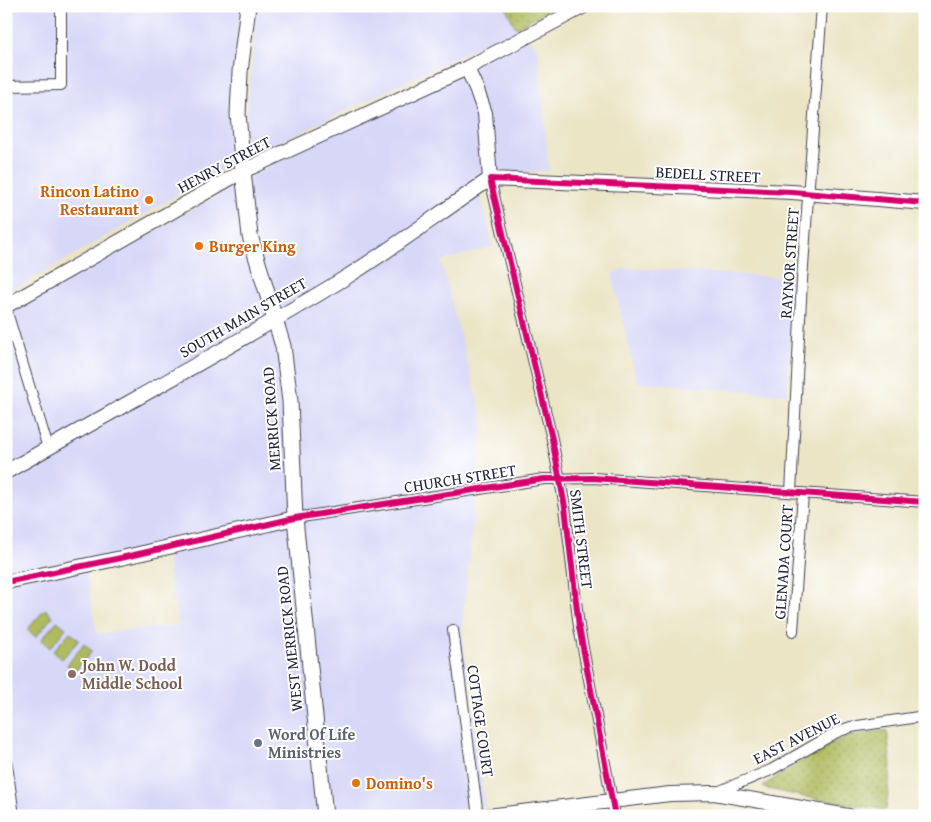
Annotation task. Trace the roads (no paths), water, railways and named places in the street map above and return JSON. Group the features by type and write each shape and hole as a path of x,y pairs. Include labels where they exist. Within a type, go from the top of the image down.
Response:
{"main road":[{"name":"MERRICK ROAD","path":"248,6 240,72 238,114 242,171 250,236 283,346 290,401 295,518"},
{"name":"WEST MERRICK ROAD","path":"295,518 325,816"}],"street":[{"path":"6,86 61,85 61,6"},
{"path":"467,68 584,6"},
{"name":"RAYNOR STREET","path":"791,492 802,280 822,6"},
{"name":"HENRY STREET","path":"6,306 242,171 467,68"},
{"name":"SMITH STREET","path":"467,68 485,113 490,179 560,479 579,627 615,816"},
{"name":"BEDELL STREET","path":"490,179 809,192 925,203"},
{"name":"SOUTH MAIN STREET","path":"6,472 274,320 404,240 490,179"},
{"path":"6,310 48,448"},
{"name":"CHURCH STREET","path":"6,582 295,518 544,478 593,478 925,502"},
{"name":"GLENADA COURT","path":"793,631 803,494"},
{"name":"COTTAGE COURT","path":"453,630 478,816"},
{"name":"EAST AVENUE","path":"714,794 771,770 837,732 851,727 925,716"},
{"path":"6,758 14,816"},
{"path":"488,816 670,794 714,794 848,816"}],"place":[{"name":"Rincon Latino Restaurant","path":"149,200"},
{"name":"Burger King","path":"199,246"},
{"name":"John W. Dodd Middle School","path":"72,674"},
{"name":"Word Of Life Ministries","path":"258,743"},
{"name":"Domino's","path":"356,783"}]}
